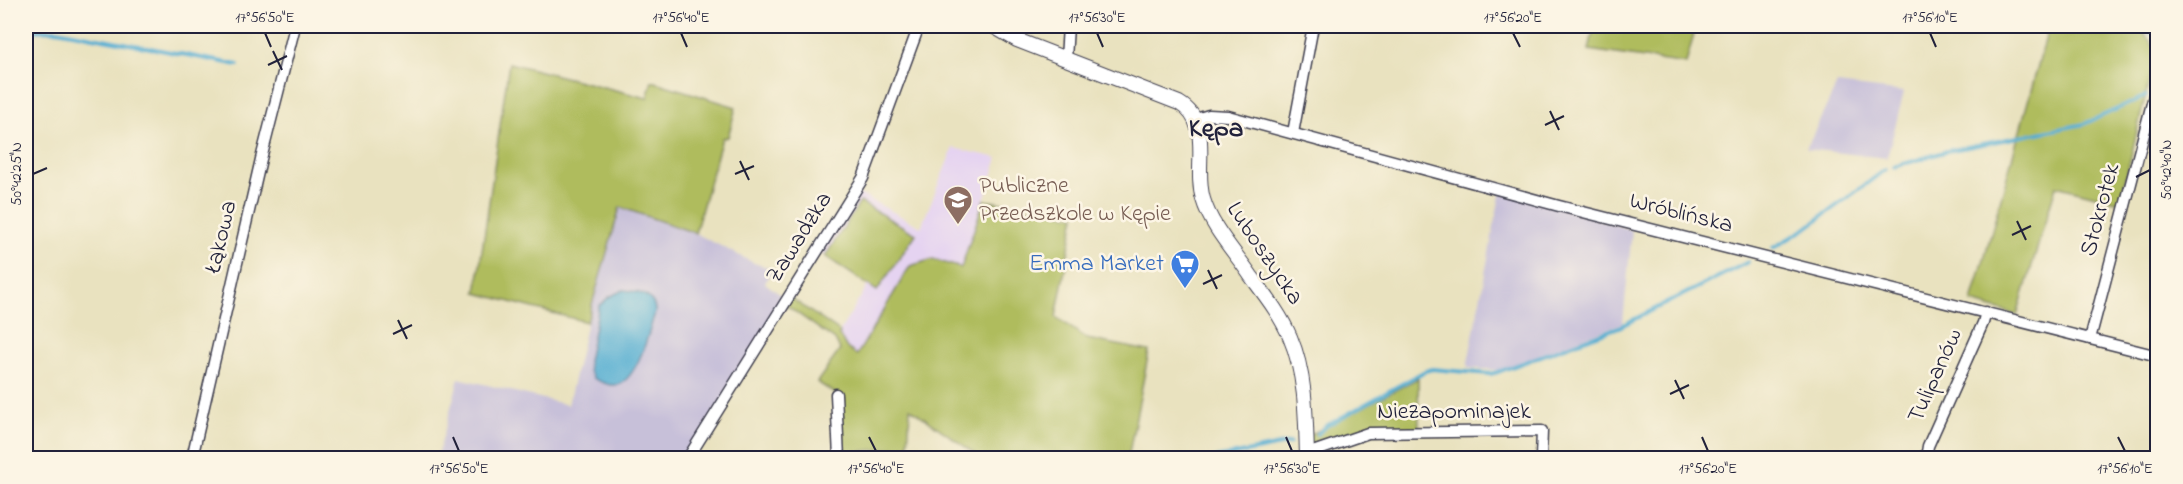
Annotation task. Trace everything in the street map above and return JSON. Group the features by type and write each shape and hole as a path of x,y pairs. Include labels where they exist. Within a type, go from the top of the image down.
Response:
{"street":[{"name":"Łąkowa","path":"192,459 261,159 295,26"},
{"name":"Zawadzka","path":"688,459 863,178 919,26"},
{"path":"993,26 1017,40 1179,103 1185,106 1196,119"},
{"path":"1066,59 1068,26"},
{"path":"1293,133 1313,26"},
{"name":"Stokrotek","path":"2090,339 2155,92"},
{"name":"Wróblińska","path":"1196,119 1209,115 1228,116 1559,206 2157,356"},
{"name":"Luboszycka","path":"1196,119 1200,135 1202,197 1207,210 1275,310 1292,340 1303,393 1307,456"},
{"name":"Tulipanów","path":"1926,459 1928,446 1986,312"},
{"path":"836,394 839,459"},
{"name":"Niezapominajek","path":"1307,456 1368,433 1542,431 1541,459"}],"shaded area":[{"path":"1837,84 1904,92 1887,158 1806,149"},
{"path":"953,148 998,158 961,268 933,259 910,266 857,355 847,348 838,334 868,285 817,251 854,191 921,227"},
{"path":"1501,190 1632,230 1623,323 1499,370 1467,368"},
{"path":"620,207 695,233 754,263 773,269 765,283 786,299 688,458 437,458 459,378 568,405 587,322"}],"green space":[{"path":"1594,26 1696,26 1686,64 1589,50"},
{"path":"2049,26 2136,26 2157,48 2120,202 2056,186 2017,315 1972,302"},
{"path":"509,63 647,98 652,81 736,107 728,137 722,138 695,233 620,207 587,322 476,293"},
{"path":"984,200 1075,216 1056,317 1087,339 1149,351 1128,458 981,458 910,408 908,447 839,453 836,394 817,382 840,350 835,340 783,303 788,296 840,332 839,335 847,348 857,355 910,266 933,259 961,268"},
{"path":"860,202 916,234 877,291 825,256"},
{"path":"1418,378 1419,431 1368,433 1307,454 1306,437"},
{"path":"839,453 839,458 800,458"}],"water":[{"path":"623,290 648,297 654,305 655,312 635,368 622,382 609,385 593,378 589,371 588,361 599,306 609,297"}],"waterway":[{"path":"2141,26 2151,33"},
{"path":"26,31 57,30 238,65"},
{"path":"1894,167 1947,151 2084,124 2146,96"},
{"path":"1773,248 1805,229 1885,170"},
{"path":"1317,434 1328,425 1425,371 1432,369 1490,374 1498,372 1619,327 1748,262"},
{"path":"1216,458 1290,443"}],"place":[{"name":"Publiczne Przedszkole w Kępie","path":"958,226"},
{"name":"Emma Market","path":"1185,290"}],"district":[{"name":"Kępa","path":"1216,129"}]}
